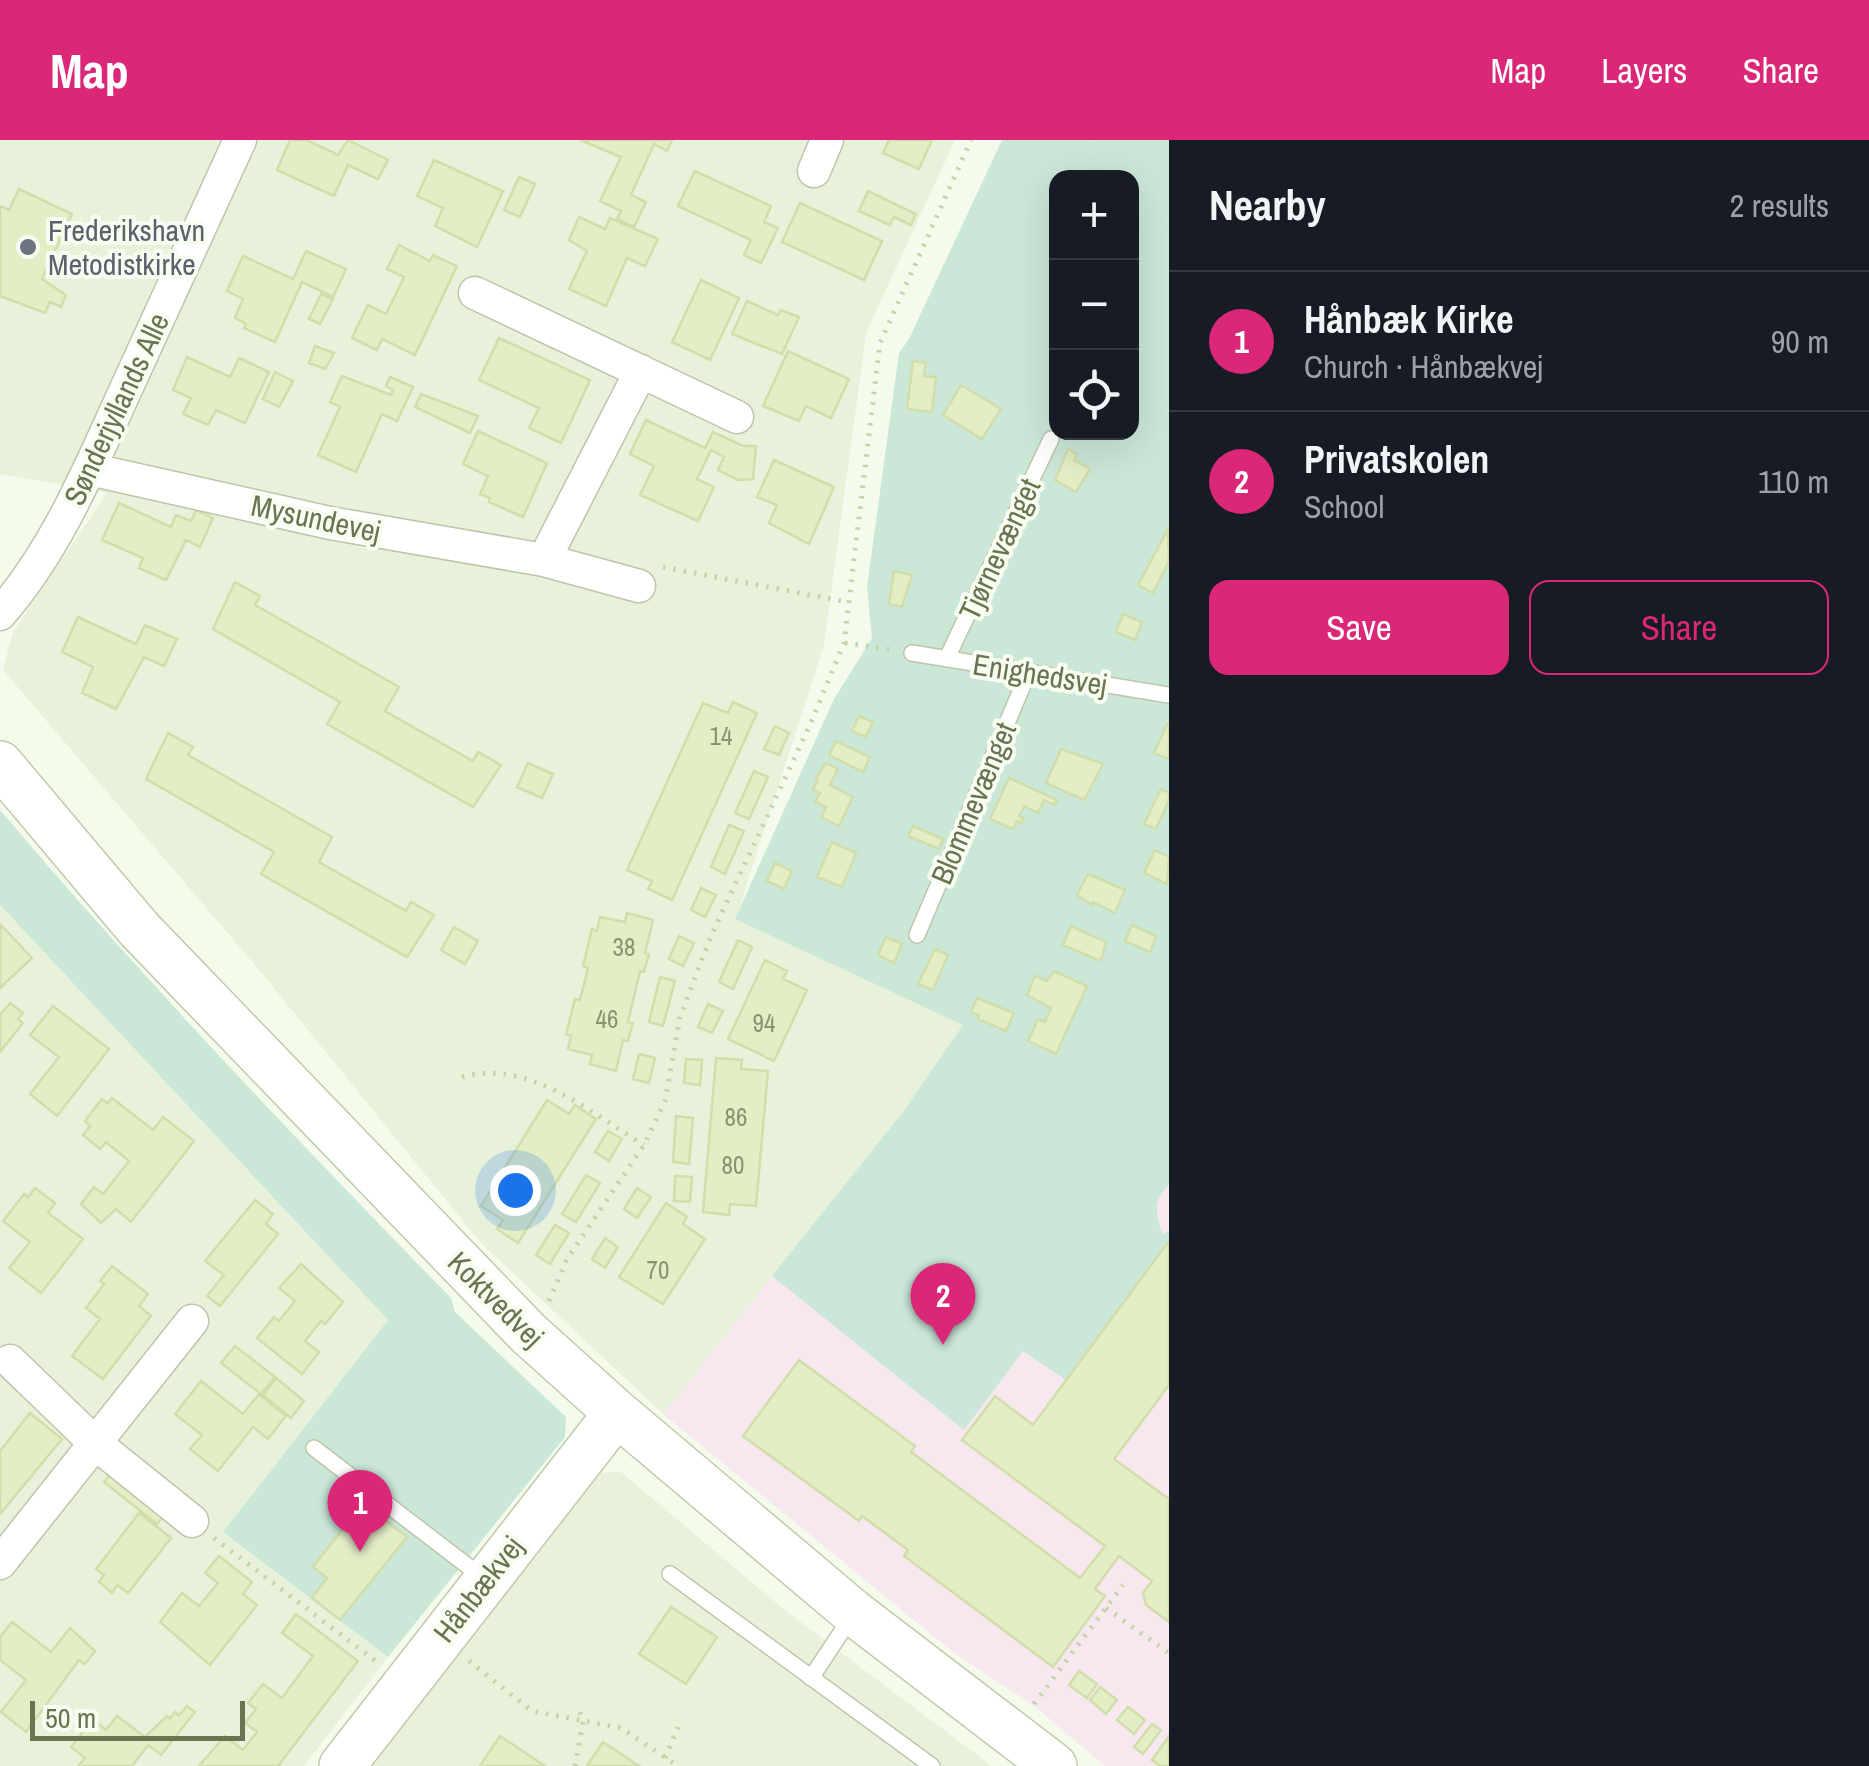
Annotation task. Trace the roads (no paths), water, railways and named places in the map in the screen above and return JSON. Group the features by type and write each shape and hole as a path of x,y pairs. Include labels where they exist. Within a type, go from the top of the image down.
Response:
{"street":[{"name":"Sønderjyllands Alle","path":"0,614 22,589 90,468 240,140"},
{"path":"814,171 827,140"},
{"path":"474,293 737,417"},
{"path":"544,560 642,371"},
{"name":"Mysundevej","path":"90,468 330,523 544,560 639,586"},
{"name":"Koktvedvej","path":"0,764 139,929 528,1332 617,1413 854,1612 1054,1766"},
{"path":"0,1562 192,1320"},
{"path":"10,1361 96,1444 192,1522"},
{"name":"Hånbækvej","path":"342,1766 617,1413"}],"lane":[{"name":"Tjørnevænget","path":"947,658 1050,440"},
{"name":"Enighedsvej","path":"912,653 1169,695"},
{"name":"Blommevænget","path":"918,935 1029,671"},
{"path":"314,1448 485,1580"},
{"path":"670,1574 932,1766"},
{"path":"811,1678 854,1612"}],"place":[{"name":"Frederikshavn Metodistkirke","path":"28,247"},
{"name":"Privatskolen","path":"943,1345"},
{"name":"Hånbæk Kirke","path":"360,1552"}]}
